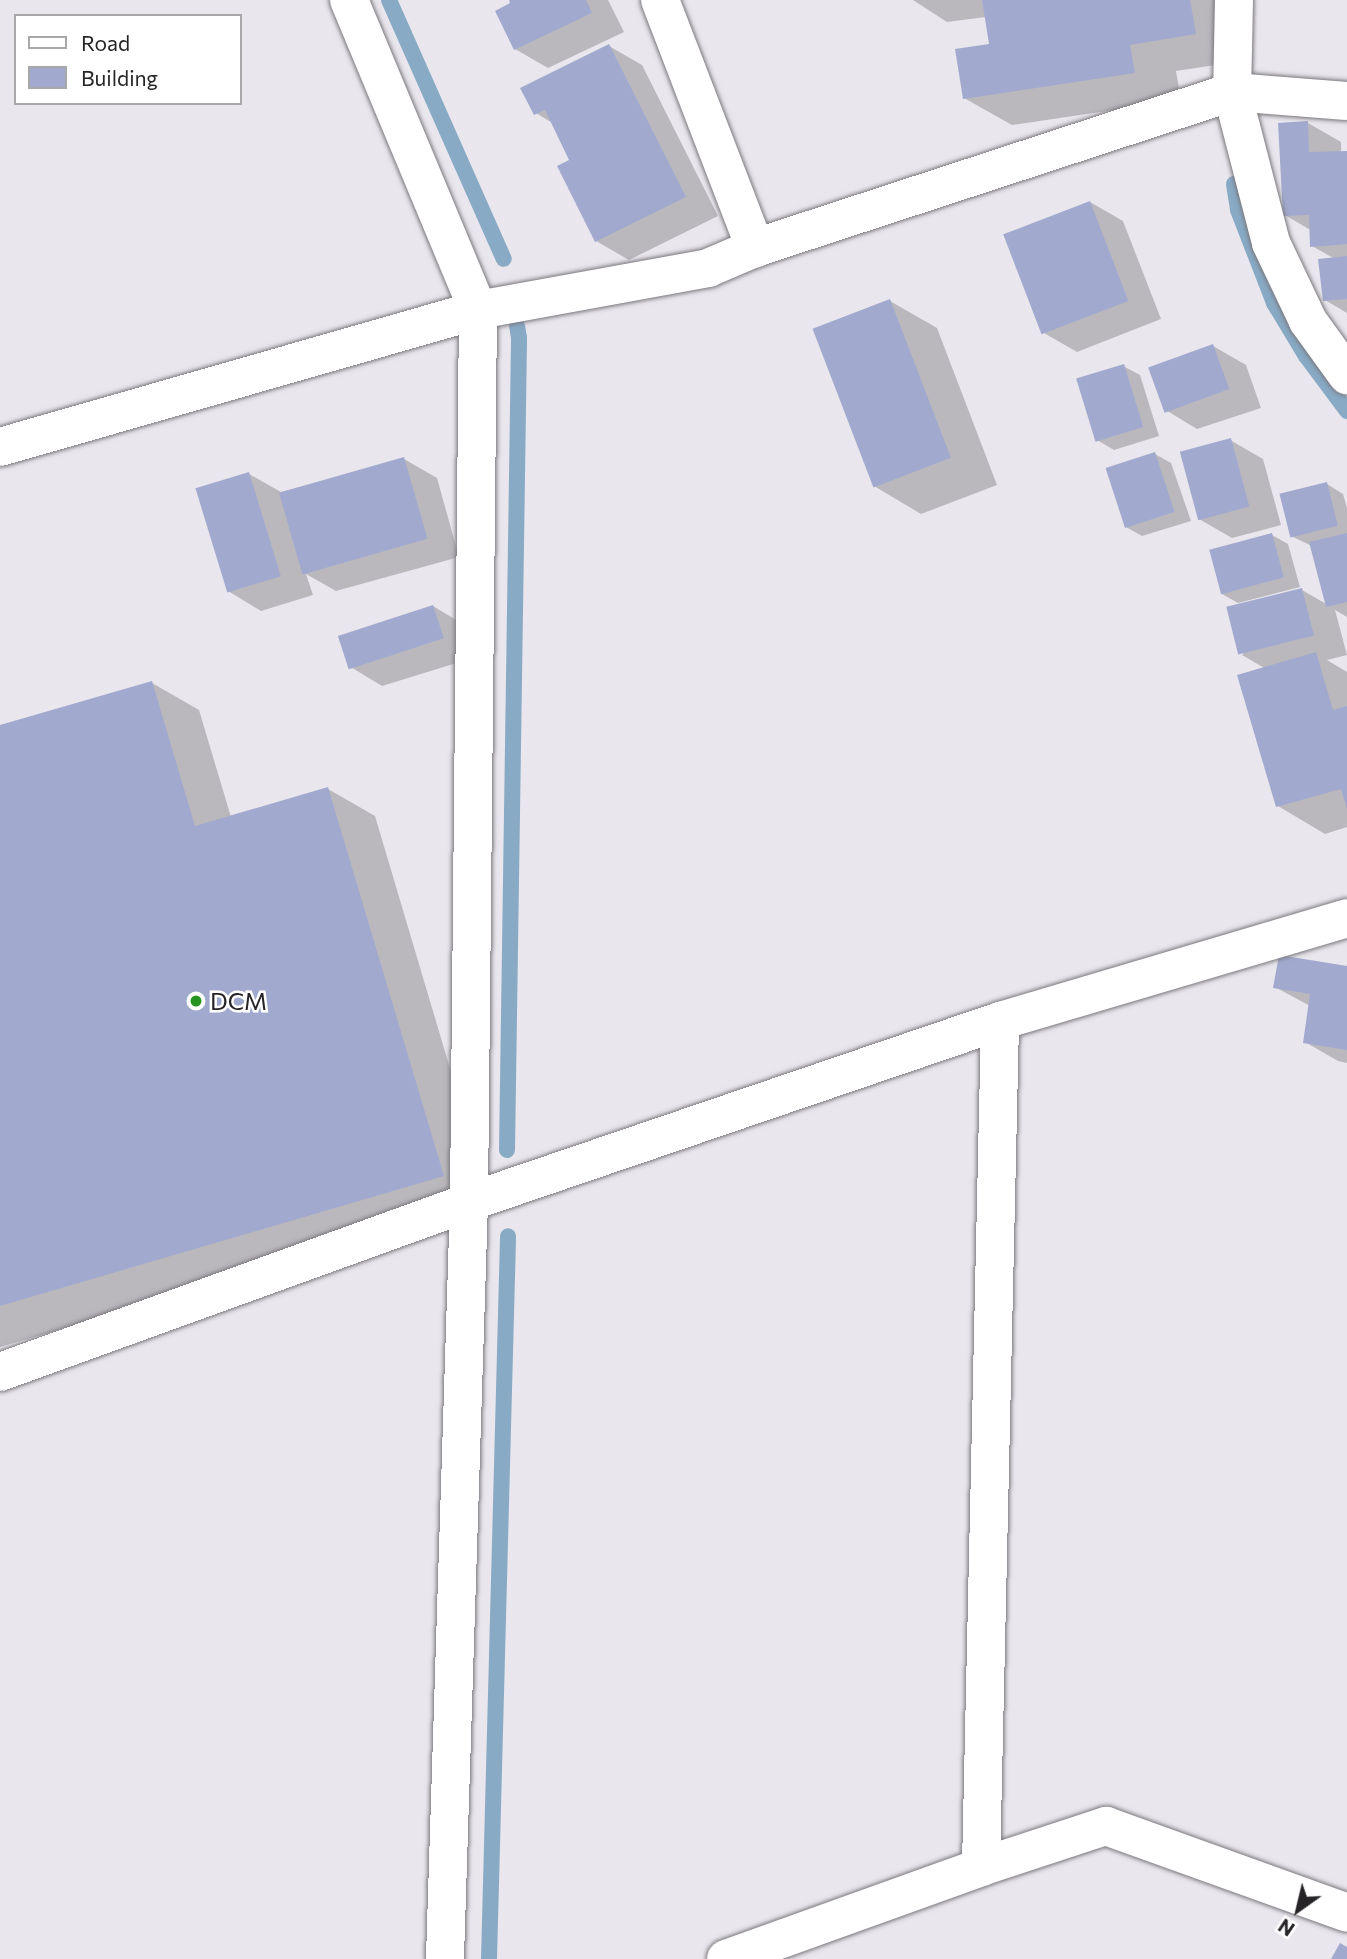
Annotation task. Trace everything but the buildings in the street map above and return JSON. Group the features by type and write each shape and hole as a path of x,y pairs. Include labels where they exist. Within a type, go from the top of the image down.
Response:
{"street":[{"path":"349,0 478,310 469,1202 446,1959"},
{"path":"660,0 755,248"},
{"path":"1234,0 1232,92 1271,243 1308,321 1347,375"},
{"path":"0,447 478,310 708,268 755,248 1232,92 1347,101"},
{"path":"0,1372 469,1202 1000,1021 1347,918"},
{"path":"981,1867 1000,1021"},
{"path":"726,1959 981,1867 1106,1826 1347,1913"}],"waterway":[{"path":"389,0 504,259"},
{"path":"1234,184 1238,210 1274,303 1306,356 1347,411"},
{"path":"507,1150 519,338 517,326"},
{"path":"489,1959 508,1236"}],"place":[{"name":"DCM","path":"196,1001"}]}
